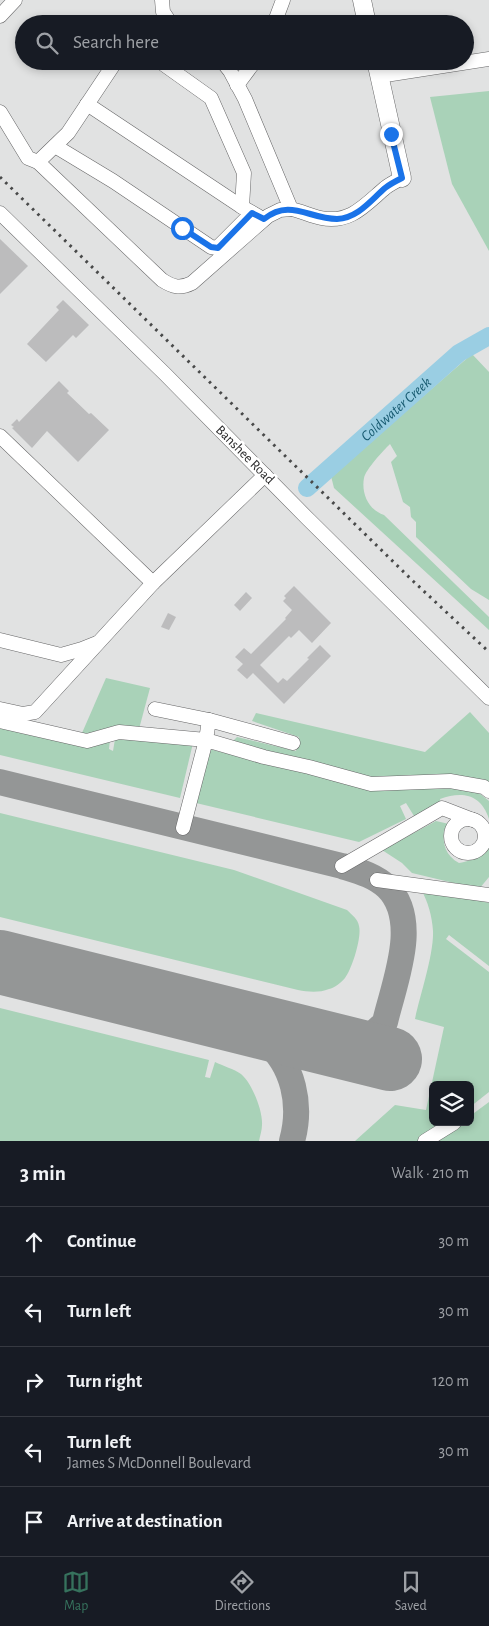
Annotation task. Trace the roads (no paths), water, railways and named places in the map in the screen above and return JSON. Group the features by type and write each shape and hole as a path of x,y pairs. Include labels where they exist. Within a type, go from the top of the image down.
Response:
{"main road":[{"path":"362,0 366,15"},
{"path":"377,70 402,178"}],"street":[{"path":"0,16 15,0"},
{"path":"162,0 165,15"},
{"path":"277,15 283,0"},
{"path":"474,60 489,59"},
{"path":"38,162 68,134 110,70"},
{"path":"172,70 211,98 244,173 252,213"},
{"path":"228,70 245,99 291,209"},
{"path":"237,85 248,70"},
{"path":"88,104 252,213"},
{"path":"0,112 28,158 38,162 162,280 171,286 183,287 192,283 252,213"},
{"path":"55,146 113,181 211,247 218,248 252,213 291,209 304,211 321,218 339,219 360,211 386,187 402,178"},
{"name":"Banshee Road","path":"0,213 165,374 489,698"},
{"path":"0,436 153,583"},
{"path":"0,709 23,714 35,712 153,583 265,475"},
{"path":"0,640 61,655 82,649 102,640"},
{"path":"156,709 209,720 293,743"},
{"path":"183,828 206,740 209,720"},
{"path":"0,721 87,741 119,732 206,740 371,784 450,781 484,787 489,791"},
{"path":"342,866 442,808 472,820"},
{"path":"377,880 489,895"},
{"path":"425,1141 449,1126"}],"waterway":[{"name":"Coldwater Creek","path":"307,488 459,353 489,336"}],"railway":[{"path":"0,177 413,581 489,652"}]}
